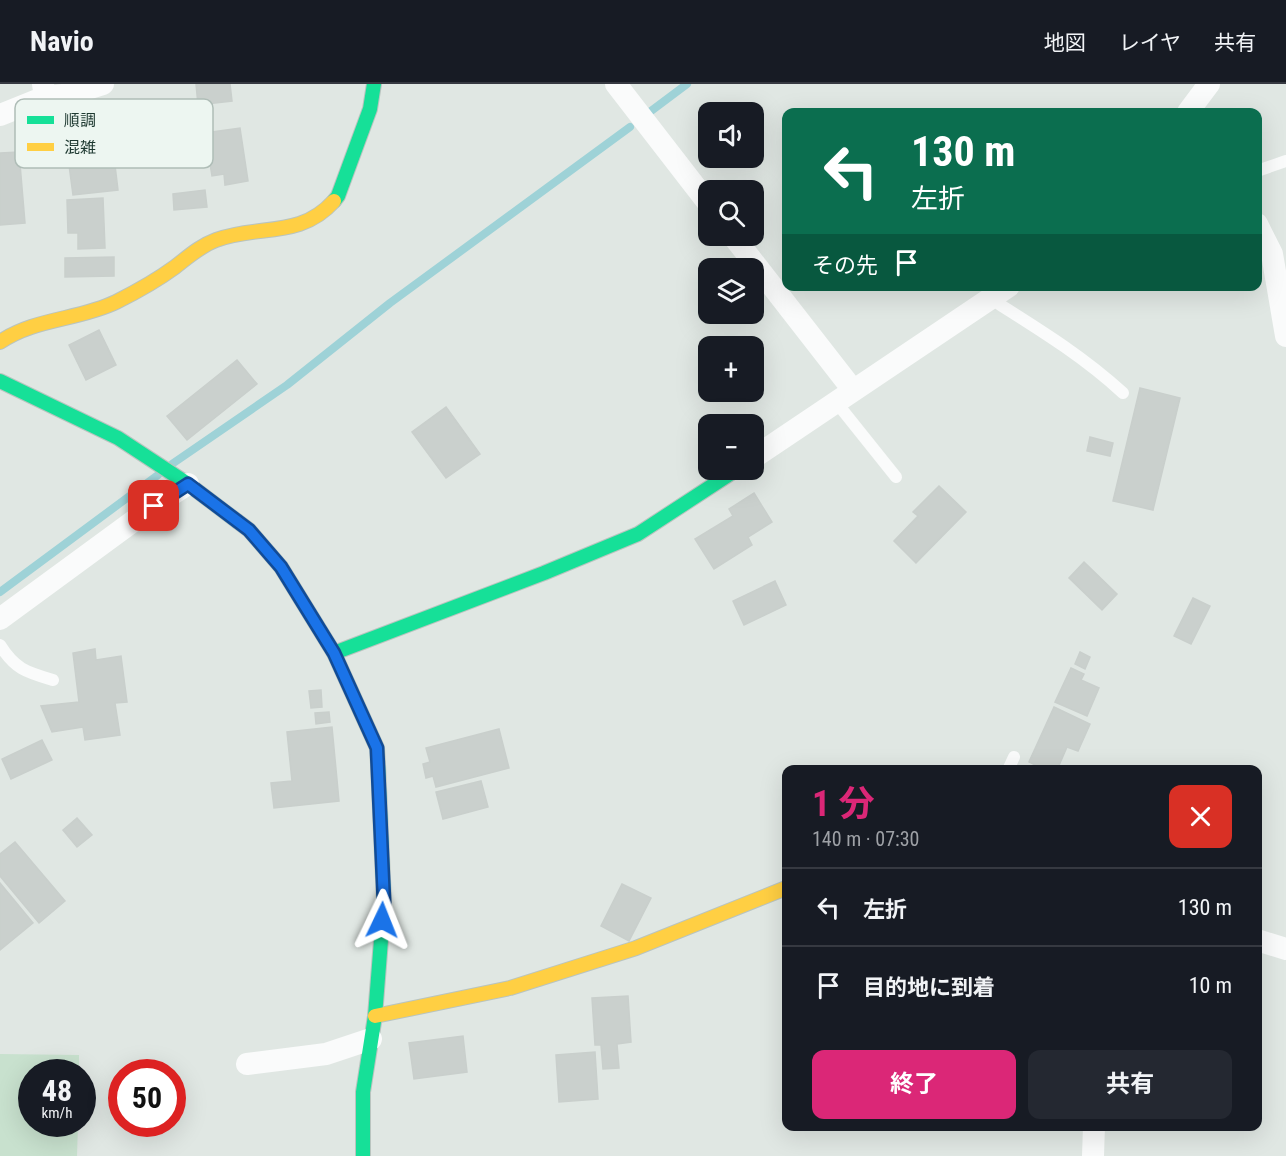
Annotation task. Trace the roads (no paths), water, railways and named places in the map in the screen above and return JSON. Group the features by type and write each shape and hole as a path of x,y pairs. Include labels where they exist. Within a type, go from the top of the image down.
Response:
{"street":[{"path":"29,99 44,91 71,94 103,84"},
{"path":"0,342 9,334 34,324 77,316 120,300 175,267 201,246 223,237 289,229 316,218 329,209 338,196 370,109 374,84"},
{"path":"616,84 698,189"},
{"path":"1191,108 1209,84"},
{"path":"0,115 15,107"},
{"path":"1262,234 1272,254 1286,336"},
{"path":"741,246 845,396"},
{"path":"764,451 1000,293"},
{"path":"0,381 118,438 183,480 249,530 281,567 334,653 377,748 384,902 375,1016 363,1092 363,1156"},
{"path":"0,620 154,506 183,480"},
{"path":"334,653 544,573 638,534 721,480"},
{"path":"375,1016 510,988 636,948 782,890"},
{"path":"1262,942 1286,949"},
{"path":"248,1064 326,1054 371,1039"},
{"path":"1093,1156 1094,1131"}],"lane":[{"path":"1262,169 1286,161"},
{"path":"1000,293 1123,393"},
{"path":"845,396 896,477"},
{"path":"0,645 8,658 22,670 53,680"},
{"path":"1010,765 1014,757"}],"waterway":[{"path":"651,111 687,84"},
{"path":"172,464 287,385 390,303 630,127"},
{"path":"0,592 158,475"}]}
